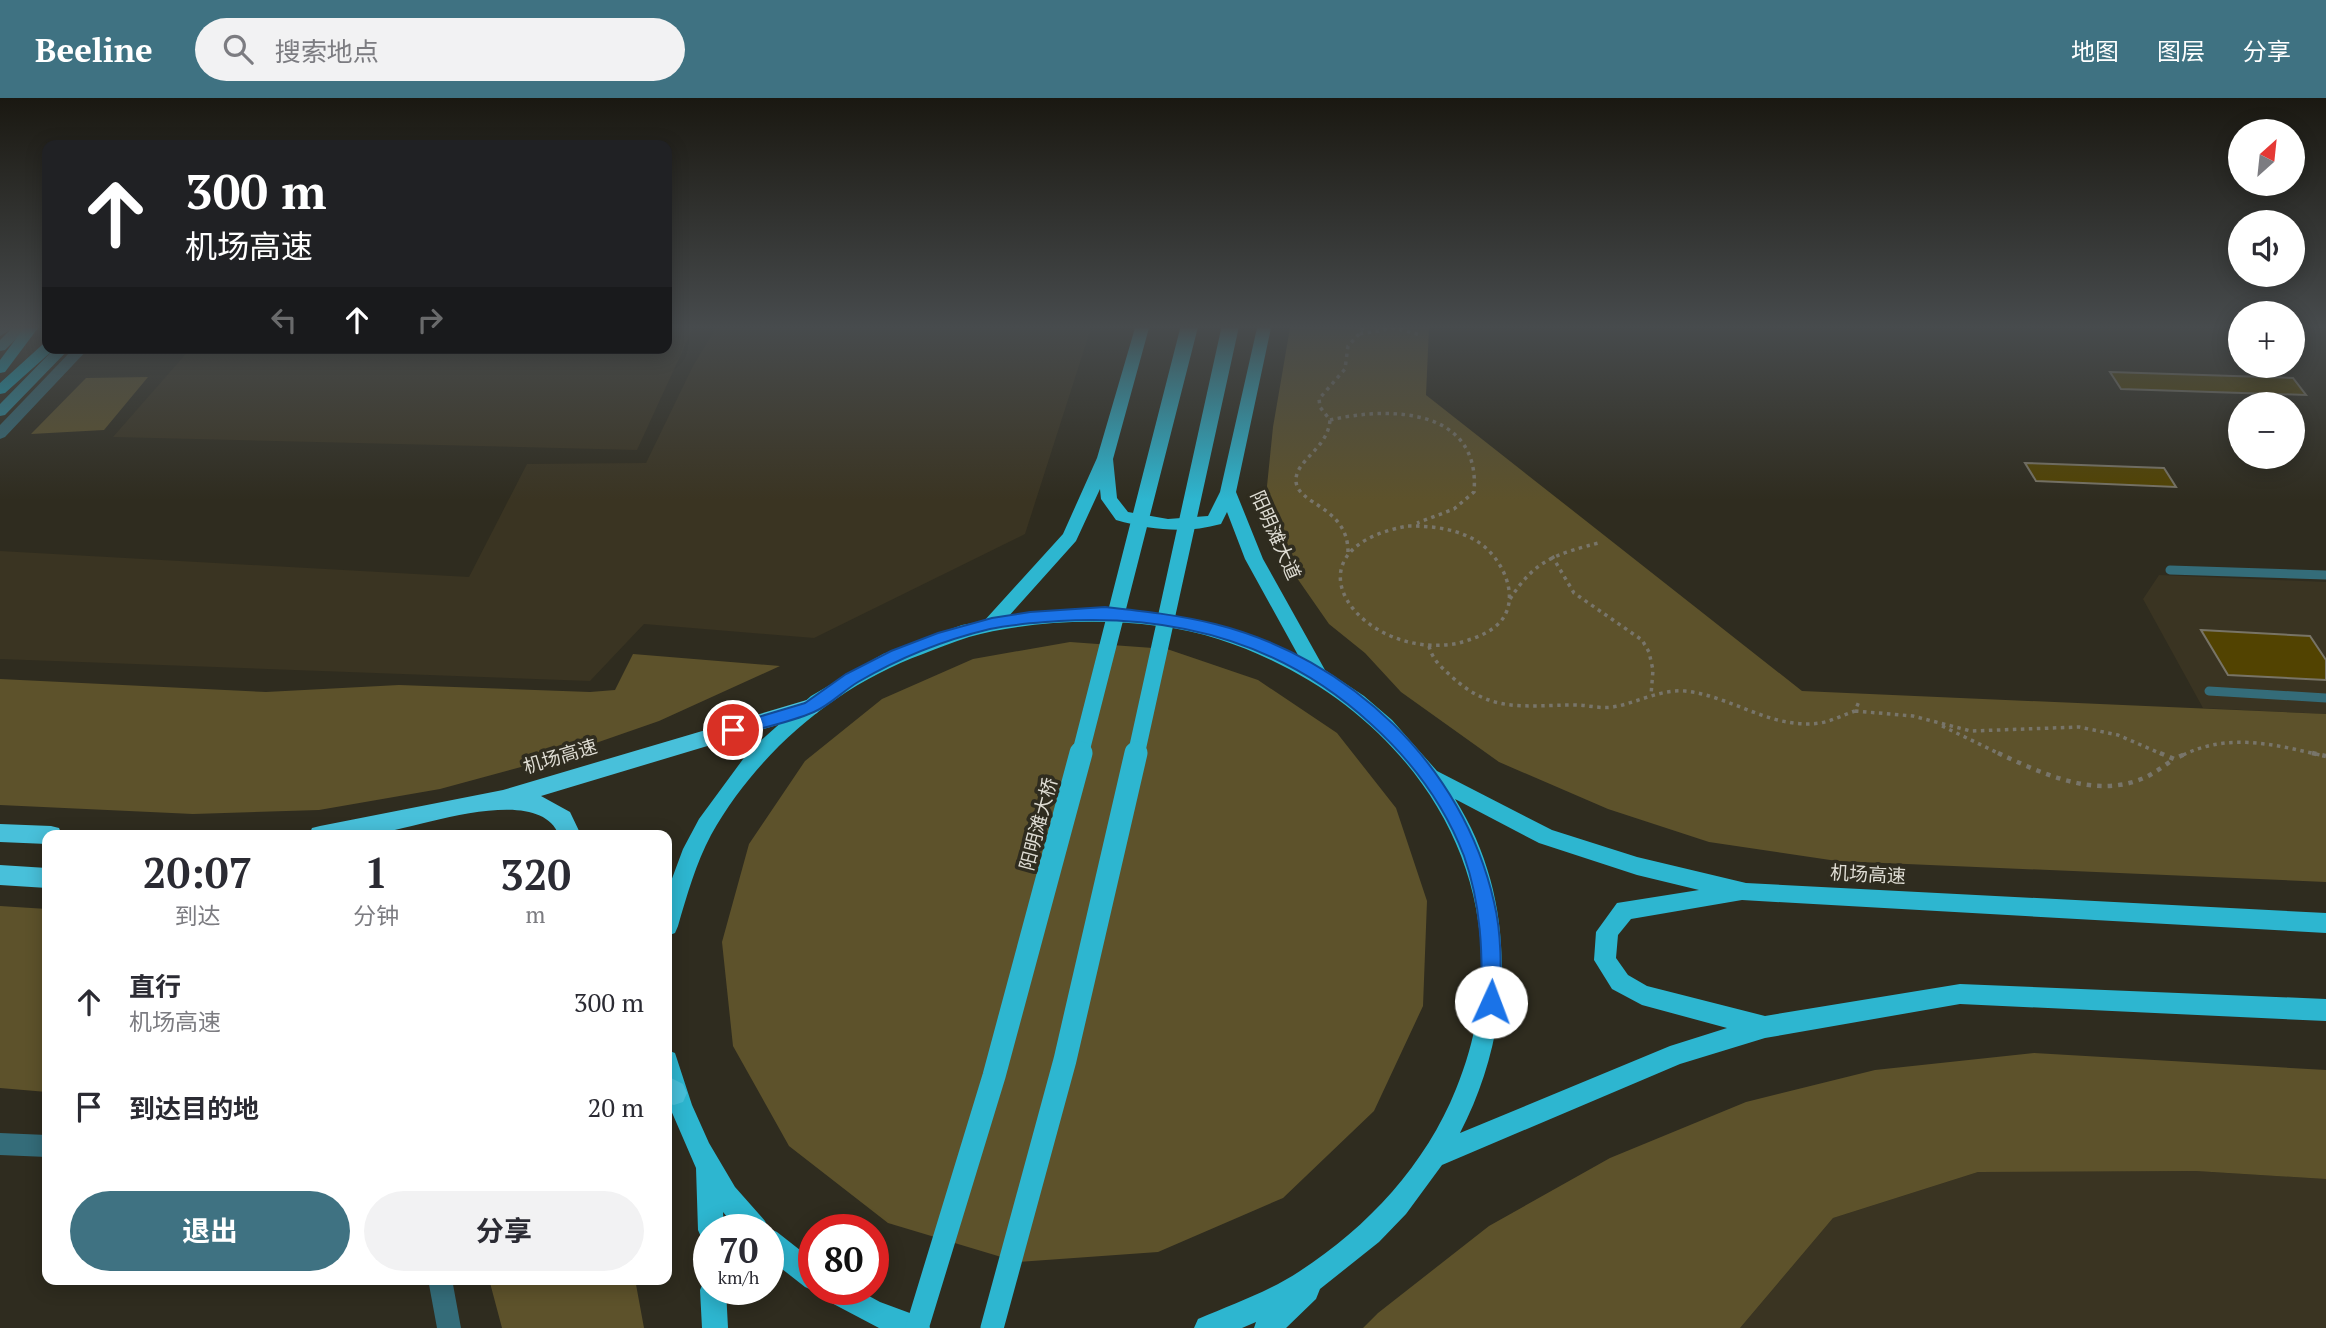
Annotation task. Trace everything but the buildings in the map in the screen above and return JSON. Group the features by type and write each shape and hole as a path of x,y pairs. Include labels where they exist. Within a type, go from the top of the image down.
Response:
{"highway":[{"path":"992,623 1070,537 1105,458 1126,385"},
{"name":"阳明滩大桥","path":"917,1328 960,1199 1001,1058 1175,385"},
{"path":"992,1328 1065,1060 1217,385"},
{"name":"阳明滩大道","path":"1251,385 1228,492 1254,559 1318,674"},
{"path":"1105,458 1109,499 1122,516 1153,524 1197,526 1215,520 1228,492"},
{"path":"672,909 683,873 706,825 744,771 771,741 810,707 852,678 897,655 944,637 992,623 1048,615 1161,618 1216,630 1268,648 1318,674 1379,719 1406,746 1430,776 1454,815 1473,858 1486,904 1492,952 1491,1002 1481,1054 1463,1105 1437,1155 1395,1209 1267,1328"},
{"name":"机场高速","path":"345,830 503,799 810,707"},
{"name":"机场高速","path":"1430,776 1546,837 1637,866 1746,892 2326,923"},
{"path":"503,799 541,805 555,813 569,830"},
{"path":"0,833 42,835"},
{"path":"0,875 42,878"},
{"path":"1746,892 1625,910 1607,932 1605,960 1620,982 1642,995 1765,1027"},
{"path":"1437,1155 1678,1054 1765,1027 1960,994 2326,1010"},
{"path":"672,1095 708,1169 743,1214"},
{"path":"708,1169 710,1214"},
{"path":"784,1254 798,1265"},
{"path":"1207,1328 1275,1301 1342,1258"},
{"path":"714,1305 715,1328"},
{"path":"860,1305 874,1313 917,1328"}],"main road":[{"path":"0,412 26,385"}],"street":[{"path":"0,434 46,385"},
{"path":"0,1144 42,1146"},
{"path":"441,1285 449,1328"}],"lane":[{"path":"2170,569 2326,575"},
{"path":"2209,691 2326,698"}],"path":[{"path":"1331,385 1319,399 1320,407 1330,420 1328,436 1323,446 1299,467 1297,490 1334,515 1342,528 1348,552"},
{"path":"1330,420 1367,412 1389,412 1424,420 1462,441 1474,462 1474,492 1454,509 1412,524 1388,527 1355,544 1348,552 1340,575 1344,595 1352,611 1388,636 1429,646 1463,643 1487,633 1503,617 1523,578 1552,556 1602,542"},
{"path":"1412,524 1455,532 1490,551 1502,565 1508,580 1510,599"},
{"path":"1552,556 1573,592 1600,612 1635,632 1646,644 1654,659 1651,695"},
{"path":"1429,646 1433,660 1464,689 1496,704 1529,709 1579,705 1602,708 1676,691 1697,693 1769,719 1800,724 1824,722 1855,710 1901,714 1984,732 2044,726 2079,727 2118,735 2174,759"},
{"path":"1855,710 1860,699"},
{"path":"1927,720 1975,740 2039,774 2065,782 2103,785 2127,783 2162,770 2190,750 2234,740 2279,745 2326,756"}],"shaded area":[{"path":"79,385 141,385 104,430 31,434"},
{"path":"158,385 667,385 637,450 113,437"},
{"path":"684,385 1073,385 1025,534 814,638 644,624 590,681 0,659 0,551 469,577 527,464 646,463"},
{"path":"1280,385 1426,385 1426,395 1802,691 2326,714 2326,882 1837,861 1709,842 1608,809 1499,762 1401,692 1365,653 1329,624 1297,578 1275,535 1267,486"},
{"path":"2159,575 2326,582 2326,714 2203,708 2143,599"},
{"path":"1070,642 1167,649 1258,680 1337,733 1396,808 1427,901 1423,1006 1374,1111 1283,1198 1158,1252 1018,1262 889,1223 889,1214 876,1214 789,1146 733,1046 722,942 749,844 805,761 882,699 973,659"},
{"path":"633,654 780,666 659,721 547,760 440,789 319,810 193,814 0,805 0,679 266,692 399,685 590,692 615,690"},
{"path":"0,906 42,909 42,1092 0,1088"},
{"path":"2034,1053 2326,1070 2326,1179 2196,1171 1978,1172 1833,1218 1740,1328 1363,1328 1378,1313 1489,1226 1610,1158 1746,1102 1875,1070"},
{"path":"2196,1171 2326,1179 2326,1328 1740,1328 1833,1218 1978,1172"},
{"path":"491,1285 636,1285 644,1328 502,1328"}],"route":[{"path":"733,730 810,707 852,678 897,655 992,623 1048,615 1105,613 1161,618 1216,630 1268,648 1318,674 1349,695 1379,719 1406,746 1430,776 1464,836 1486,904 1492,952 1491,1002"}]}
